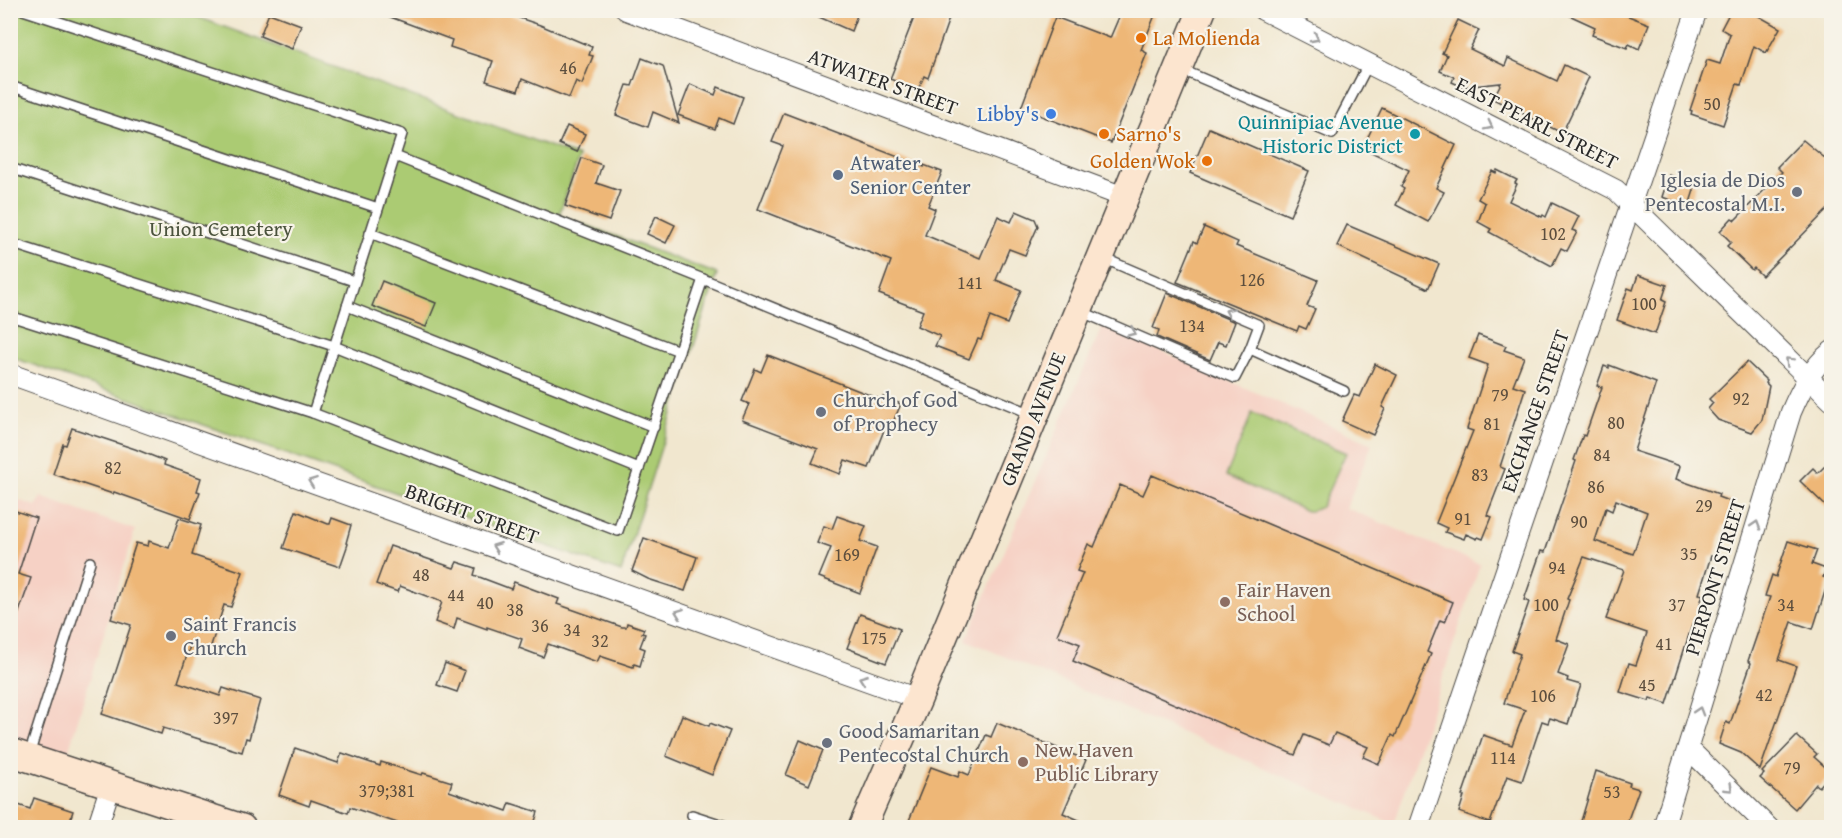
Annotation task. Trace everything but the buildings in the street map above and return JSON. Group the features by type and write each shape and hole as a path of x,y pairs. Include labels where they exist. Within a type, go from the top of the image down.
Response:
{"main road":[{"name":"GRAND AVENUE","path":"862,828 918,699 1202,10"},
{"path":"20,755 242,828"}],"street":[{"name":"ATWATER STREET","path":"626,10 1124,197"},
{"name":"EAST PEARL STREET","path":"1263,10 1616,190 1832,401"},
{"name":"EXCHANGE STREET","path":"1418,828 1697,10"},
{"name":"PIERPONT STREET","path":"1663,828 1791,412 1807,379 1832,351"},
{"name":"BRIGHT STREET","path":"10,374 918,699"},
{"path":"1688,748 1770,828"},
{"path":"96,828 111,785"}],"lane":[{"path":"23,10 402,134 313,413"},
{"path":"1178,68 1332,134 1368,65"},
{"path":"10,86 378,208"},
{"path":"395,156 1035,415"},
{"path":"10,168 354,281"},
{"path":"370,233 679,351"},
{"path":"10,243 334,346 639,469"},
{"path":"1078,310 1235,378 1250,349 1259,324 1100,257"},
{"path":"10,316 313,413 618,531 703,279"},
{"path":"346,306 654,427"},
{"path":"1250,349 1344,391"},
{"path":"20,755 90,562"},
{"path":"692,815 732,828"}],"shaded area":[{"name":"Fair Haven School","path":"1103,325 1372,444 1346,508 1480,564 1394,824 966,640"},
{"path":"41,497 135,530 63,769 11,752 11,498 36,506"}],"green space":[{"name":"Union Cemetery","path":"11,11 181,11 579,157 559,215 717,274 621,572 11,357"},
{"path":"1252,413 1346,453 1321,507 1306,511 1226,476"}],"place":[{"name":"La Molienda","path":"1141,38"},
{"name":"Libby's","path":"1051,114"},
{"name":"Sarno's","path":"1104,134"},
{"name":"Quinnipiac Avenue Historic District","path":"1415,134"},
{"name":"Golden Wok","path":"1207,161"},
{"name":"Atwater Senior Center","path":"838,175"},
{"name":"Iglesia de Dios Pentecostal M.I.","path":"1797,192"},
{"name":"Church of God of Prophecy","path":"821,412"},
{"name":"Fair Haven School","path":"1225,602"},
{"name":"Saint Francis Church","path":"171,636"},
{"name":"Good Samaritan Pentecostal Church","path":"827,743"},
{"name":"New Haven Public Library","path":"1023,762"}]}
